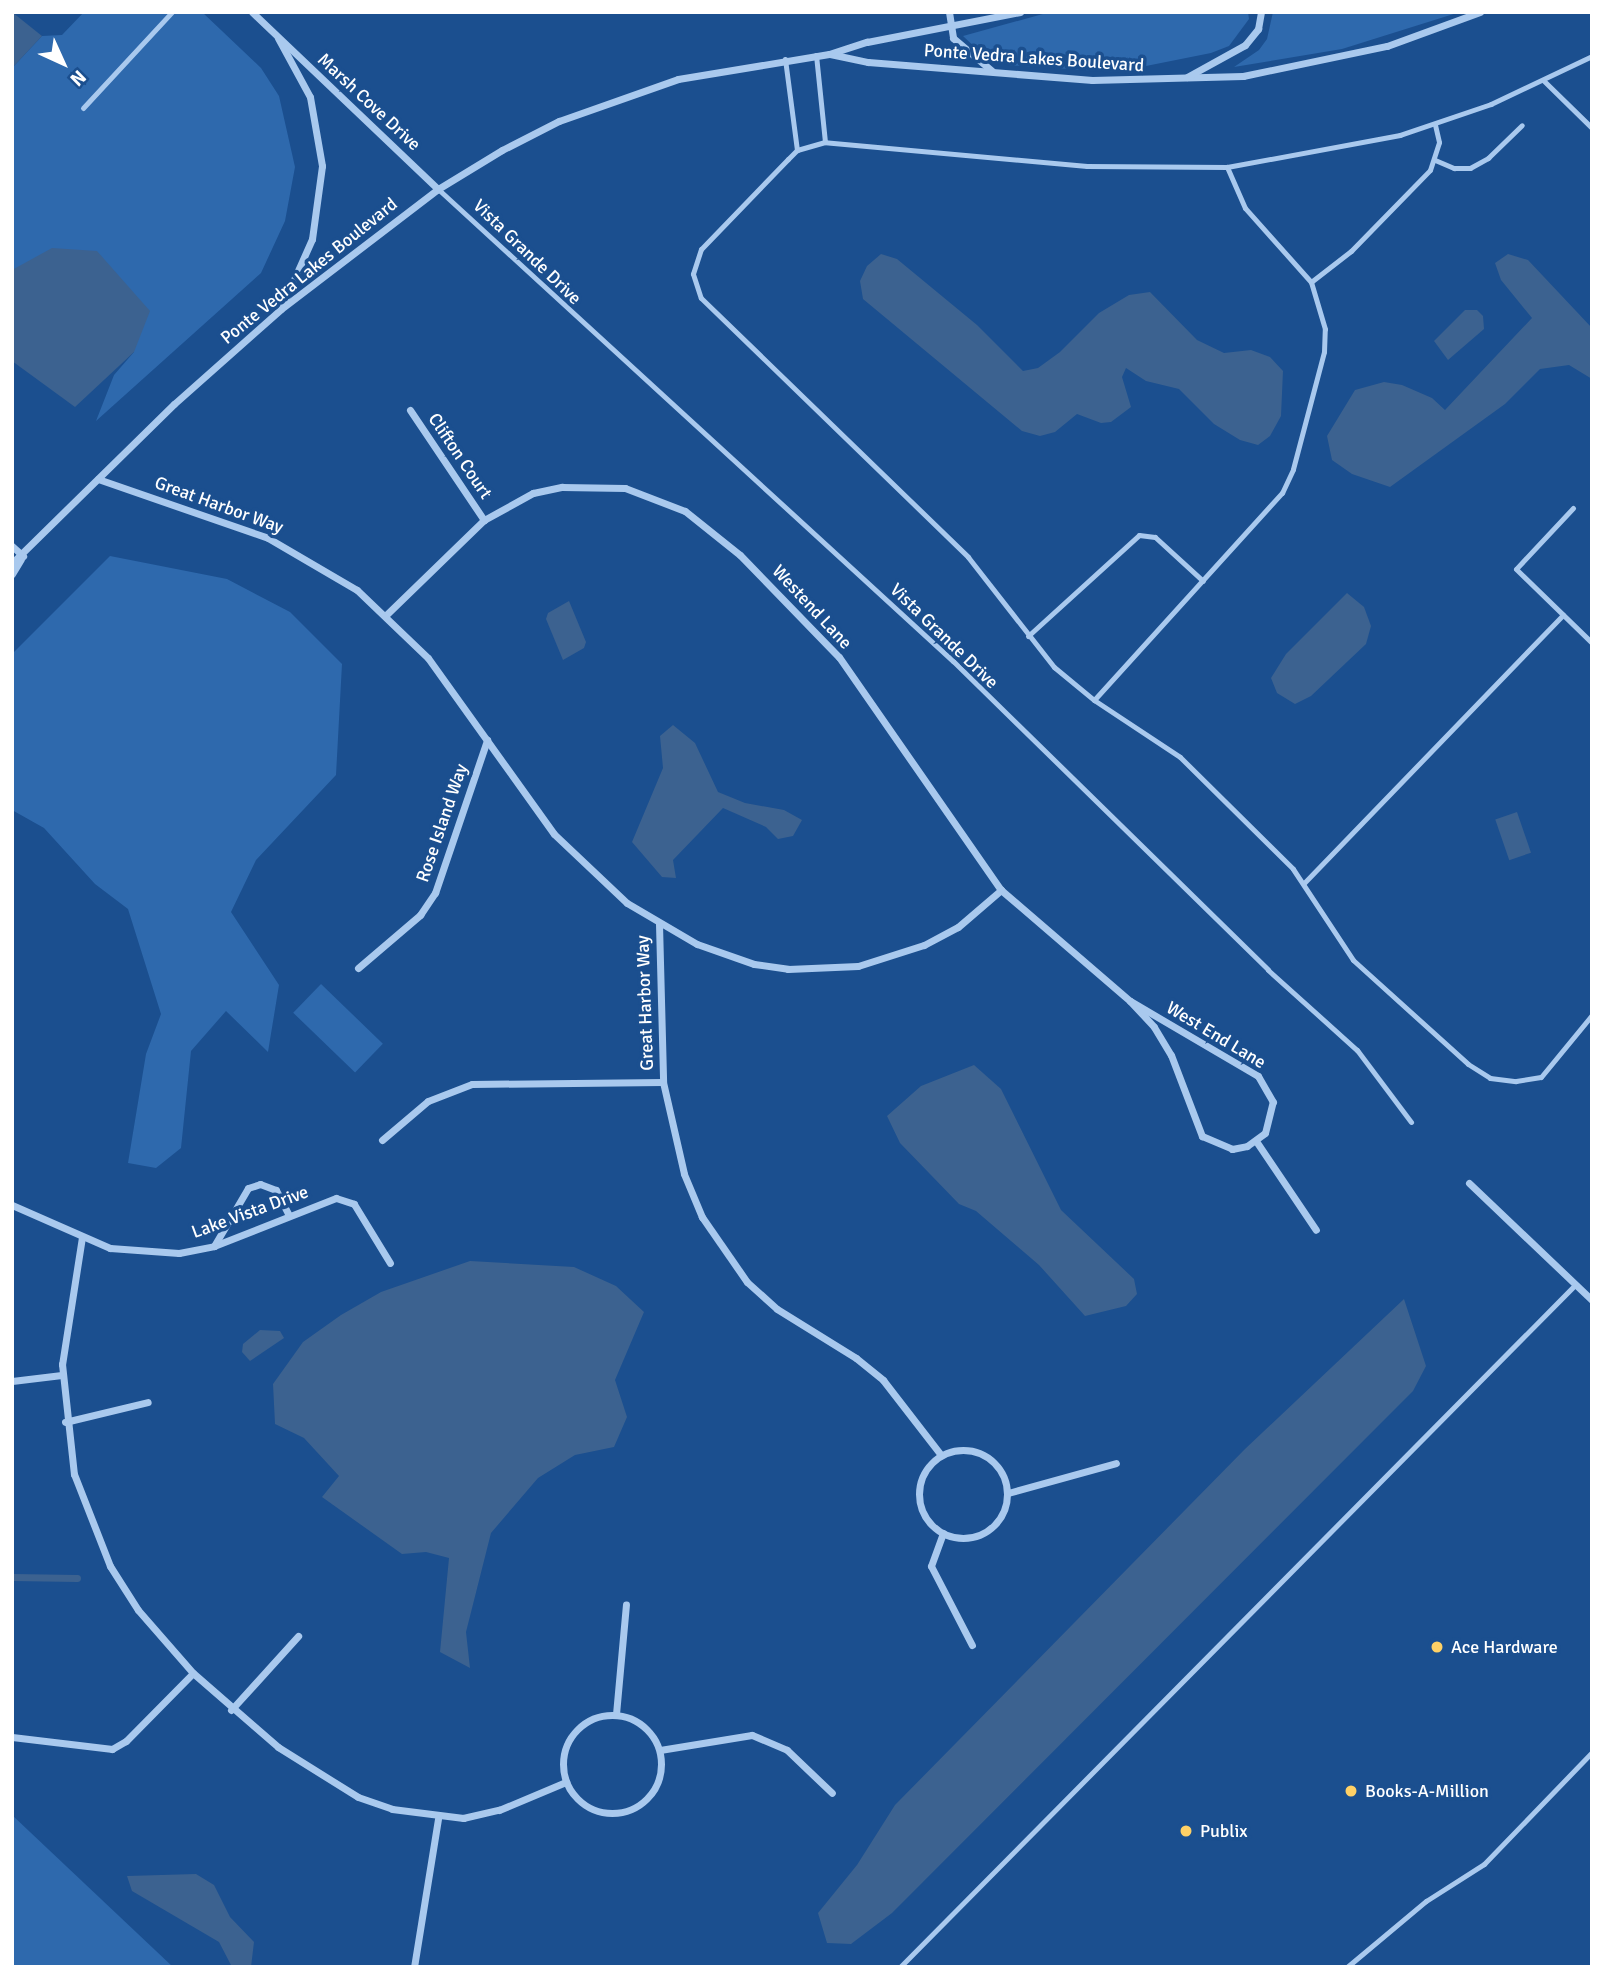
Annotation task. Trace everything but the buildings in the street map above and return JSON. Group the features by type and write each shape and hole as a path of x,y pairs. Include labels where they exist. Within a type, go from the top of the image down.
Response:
{"street":[{"name":"Marsh Cove Drive","path":"252,12 438,189"},
{"path":"949,12 951,29 960,47 992,71"},
{"name":"Ponte Vedra Lakes Boulevard","path":"829,54 867,42 951,29 1020,12"},
{"path":"1184,79 1245,45 1258,29 1261,12"},
{"name":"Ponte Vedra Lakes Boulevard","path":"12,574 23,556 98,479 281,309 438,189 513,144 617,98 678,79 785,59 829,54 1092,80 1184,79 1306,66 1387,46 1480,12"},
{"name":"Marsh Cove Drive","path":"278,38 310,97 322,166 312,239 281,309"},
{"name":"Clifton Court","path":"410,410 484,520"},
{"name":"Great Harbor Way","path":"98,479 268,538 314,561 386,615 428,658 554,834 596,877 659,924 663,1082 684,1174 719,1247 747,1282 776,1309 856,1358 883,1380 941,1455"},
{"name":"Westend Lane","path":"386,615 484,520 533,493 595,485 653,496 698,519 740,555 839,657 1002,890 1130,1001"},
{"path":"12,547 23,556"},
{"name":"Ponte Vedra Lakes Boulevard","path":"12,563 23,556"},
{"name":"Rose Island Way","path":"358,968 420,915 435,893 487,740"},
{"path":"659,924 697,944 754,964 823,970 869,963 924,945 958,927 1002,890"},
{"path":"1130,1001 1171,1055 1202,1136 1232,1149 1256,1141 1315,1230"},
{"name":"West End Lane","path":"1130,1001 1258,1076 1273,1102 1272,1119 1256,1141"},
{"path":"382,1140 428,1101 472,1084 663,1082"},
{"path":"1469,1183 1592,1300"},
{"path":"214,1246 248,1188 260,1184 276,1190 289,1215"},
{"name":"Lake Vista Drive","path":"12,1205 82,1237 145,1253 214,1246 336,1198 354,1205 390,1263"},
{"path":"82,1237 69,1303 62,1375 65,1422 74,1474 110,1566 138,1610 192,1674 231,1710 278,1747 358,1797 392,1810 438,1818 463,1818 499,1810 566,1782"},
{"path":"12,1381 62,1375"},
{"path":"65,1422 148,1402"},
{"path":"954,1450 983,1454 1000,1471 1008,1493 1001,1518 990,1530 974,1537 943,1533 922,1510 919,1494 929,1466 941,1455 954,1450"},
{"path":"1008,1493 1115,1463"},
{"path":"943,1533 931,1566 972,1645"},
{"path":"616,1714 626,1604"},
{"path":"231,1710 298,1636"},
{"path":"12,1737 112,1749 126,1741 192,1674"},
{"path":"616,1714 646,1727 660,1750 661,1776 654,1792 624,1812 589,1808 566,1782 562,1764 574,1732 588,1720 616,1714"},
{"path":"660,1750 752,1735 786,1750 832,1793"},
{"path":"414,1967 438,1818"}],"lane":[{"path":"83,108 173,12"},
{"path":"816,55 825,142"},
{"path":"1592,56 1544,80 1435,124 1358,145 1227,167 1087,166 825,142 797,150 701,249 693,274 701,298 968,557 1054,667 1094,700 1180,757 1304,883 1353,960 1423,1026 1490,1078 1516,1081 1542,1077 1592,1015"},
{"path":"785,59 797,150"},
{"path":"1544,80 1592,128"},
{"path":"1311,282 1351,251 1435,160 1438,142 1435,124"},
{"path":"1435,160 1454,168 1471,168 1488,158 1522,125"},
{"path":"1094,700 1273,506 1293,469 1324,352 1323,317 1311,282 1245,208 1227,167"},
{"name":"Vista Grande Drive","path":"438,189 953,661 1268,970 1357,1050 1411,1122"},
{"path":"1573,508 1516,569 1592,643"},
{"path":"1028,636 1139,535 1156,537 1203,581"},
{"path":"1304,883 1563,615"},
{"path":"900,1967 1576,1285"},
{"path":"1347,1967 1426,1901 1484,1864 1592,1752"}],"shaded area":[{"path":"12,12 42,36 12,68"},
{"path":"84,12 202,12 261,68 279,96 295,167 285,221 261,273 96,421 114,375 134,352 12,270 12,68 42,36 62,35"},
{"path":"1050,12 1248,12 1249,19 1229,46 1211,53 1116,72 1008,65 979,51 963,36"},
{"path":"1273,12 1460,12 1342,49 1234,67 1259,50 1267,39"},
{"path":"52,248 97,251 150,311 134,352 75,407 12,361 12,270"},
{"path":"881,254 897,259 977,325 1023,371 1038,368 1060,352 1099,313 1129,295 1150,292 1197,340 1224,353 1251,350 1270,357 1283,371 1281,416 1270,436 1258,445 1240,440 1214,424 1179,389 1146,381 1126,368 1122,377 1131,407 1111,422 1101,423 1077,414 1055,432 1040,436 1022,431 863,299 860,281 867,266"},
{"path":"1508,254 1528,260 1592,328 1592,379 1569,365 1540,369 1505,404 1390,487 1352,474 1332,460 1327,436 1355,390 1384,382 1402,385 1432,398 1445,410 1532,318 1501,280 1495,263"},
{"path":"1465,310 1477,310 1483,316 1484,329 1448,360 1434,341"},
{"path":"110,556 227,579 290,612 342,664 336,775 256,860 231,912 279,985 268,1052 226,1011 191,1051 181,1148 156,1168 128,1163 146,1054 161,1014 128,909 95,884 44,828 12,810 12,654"},
{"path":"1347,593 1364,607 1371,626 1366,644 1311,696 1295,704 1277,693 1271,678 1286,654"},
{"path":"569,601 586,642 584,648 563,660 546,619 548,613"},
{"path":"673,725 695,743 718,792 745,803 784,810 802,820 793,836 778,839 766,827 723,808 673,860 676,878 662,877 632,842 663,768 660,736"},
{"path":"1517,812 1531,853 1509,860 1495,819"},
{"path":"321,984 383,1044 355,1073 293,1013"},
{"path":"974,1065 1001,1089 1061,1210 1134,1279 1137,1294 1126,1306 1085,1316 1039,1265 976,1211 959,1204 900,1143 887,1116 921,1086"},
{"path":"470,1261 574,1267 616,1286 644,1312 615,1380 627,1417 614,1447 575,1455 538,1478 491,1533 466,1632 470,1668 440,1652 449,1558 426,1552 402,1554 322,1497 339,1476 304,1438 275,1424 273,1384 303,1342 341,1315 381,1292"},
{"path":"1404,1299 1426,1366 1413,1391 892,1913 851,1944 827,1943 818,1913 857,1865 895,1805 1245,1449"},
{"path":"260,1330 280,1331 284,1338 250,1361 242,1352 243,1344"},
{"path":"12,1815 173,1967 12,1967"},
{"path":"196,1874 214,1885 230,1917 254,1942 251,1967 232,1967 219,1942 132,1891 127,1876"}],"waterway":[{"path":"12,1577 77,1578"}],"place":[{"name":"Ace Hardware","path":"1437,1647"},
{"name":"Books-A-Million","path":"1351,1791"},
{"name":"Publix","path":"1186,1831"}]}
